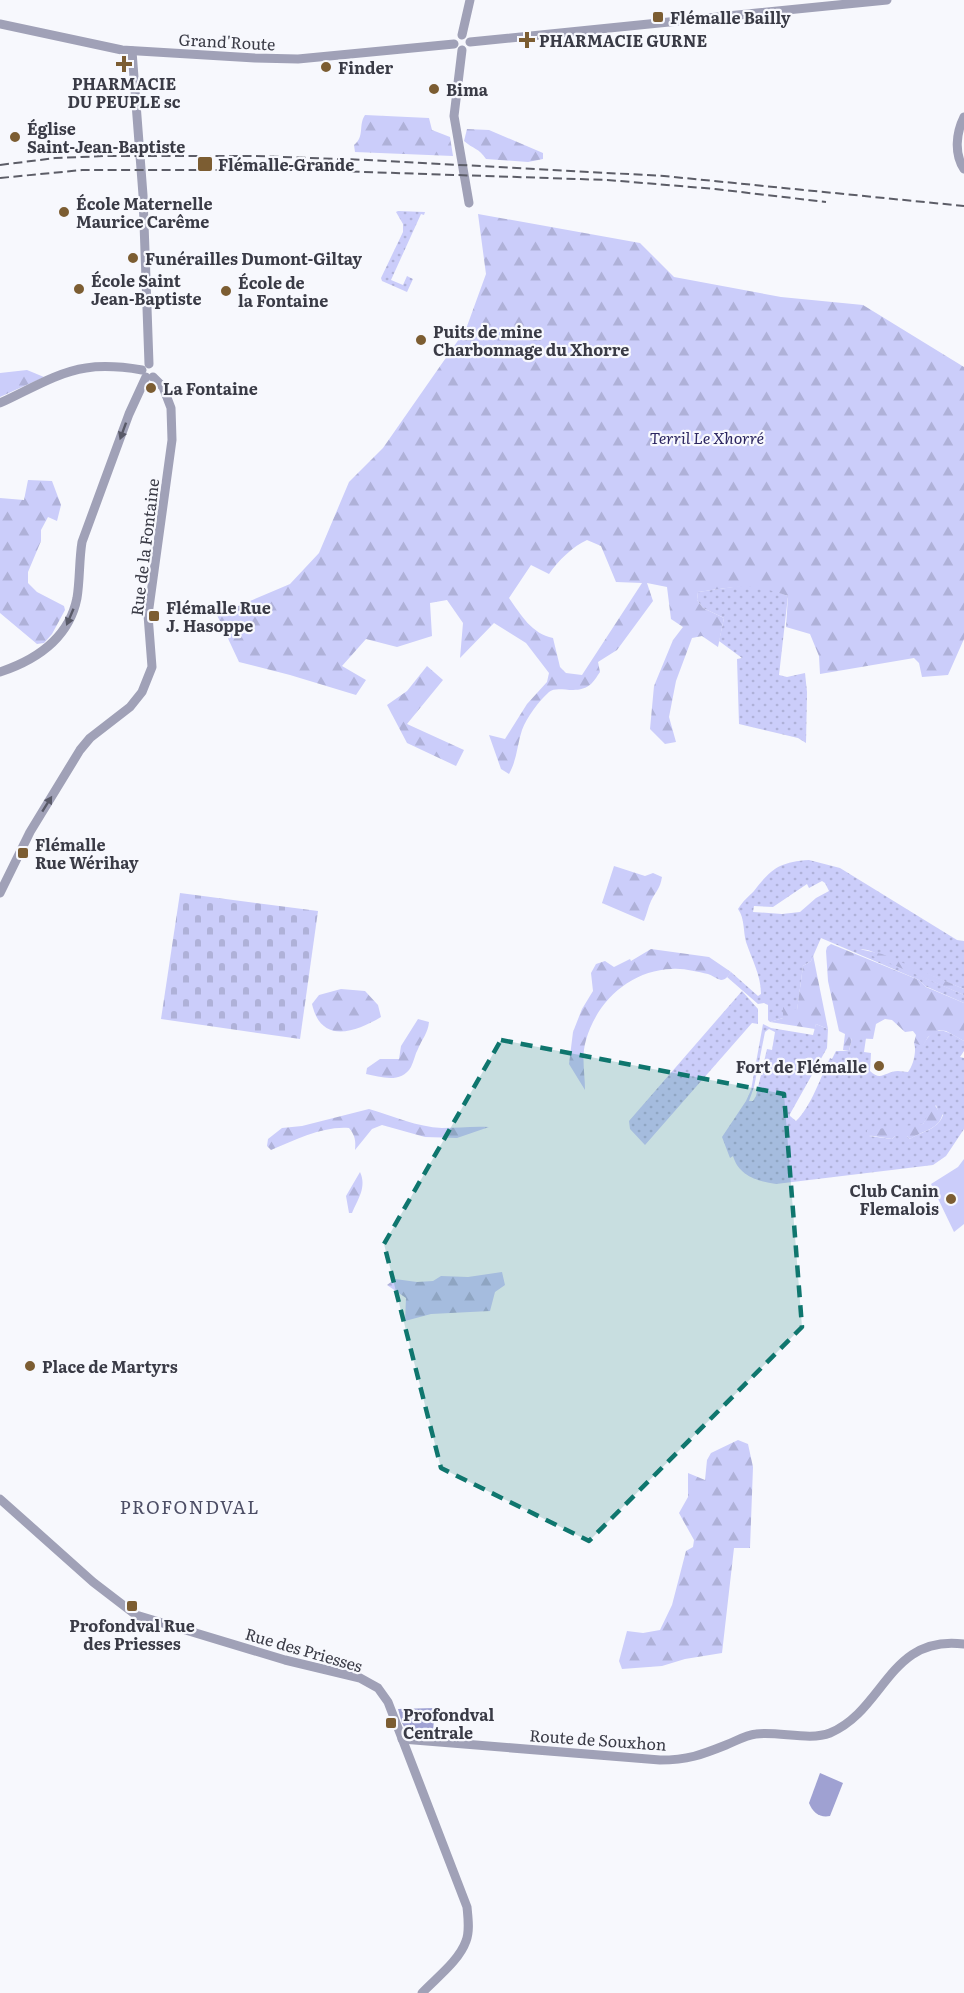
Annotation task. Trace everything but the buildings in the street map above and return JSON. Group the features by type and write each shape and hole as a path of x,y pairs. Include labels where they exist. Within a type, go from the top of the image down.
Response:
{"street":[{"path":"462,50 454,44 455,39 462,35 470,0"},
{"path":"470,42 887,0"},
{"name":"Grand'Route","path":"0,24 132,51 255,58 298,59 454,44"},
{"path":"462,35 469,38 470,42"},
{"path":"462,50 469,46 470,42"},
{"path":"462,50 454,116 469,203"},
{"path":"0,672 24,664 43,652 69,620 77,598 82,542 129,414 147,372 140,147 132,51"},
{"path":"964,117 957,139 959,161 964,169"},
{"path":"0,403 57,377 85,368 111,367 147,372"},
{"name":"Rue de la Fontaine","path":"0,893 30,832 80,750 90,738 129,707 142,692 152,667 148,615 172,440 171,408 163,387 147,372"},
{"name":"Rue des Priesses","path":"0,1499 93,1582 136,1615 285,1660 360,1678 378,1688 388,1702 467,1907 466,1942 454,1960 422,1993"},
{"name":"Route de Souxhon","path":"402,1739 683,1760 754,1734 827,1734 849,1723 905,1658 923,1648 951,1642 964,1644"}],"highlighted area":[{"path":"501,1040 784,1094 802,1327 589,1541 441,1468 384,1244"}],"green space":[{"path":"365,115 429,118 432,130 450,137 453,156 355,152 354,145 359,138"},
{"path":"467,129 489,130 543,153 543,159 528,162 486,159 464,141"},
{"path":"396,212 425,212 424,215 421,214 391,280 403,285 407,276 413,279 407,292 382,281 381,278 403,232 403,224"},
{"name":"Terril Le Xhorré","path":"478,214 640,243 674,277 781,297 863,305 964,367 964,639 948,675 922,677 919,663 914,658 820,674 819,656 810,634 786,627 788,596 753,587 698,592 697,600 703,608 724,618 718,647 702,636 692,638 676,681 669,717 676,742 665,744 650,729 654,686 673,640 683,627 671,619 667,587 647,583 653,601 617,650 598,662 600,672 593,682 581,689 553,690 533,710 522,730 509,774 501,769 489,735 505,739 527,704 547,682 549,673 526,643 494,623 460,658 463,623 447,600 430,603 432,636 397,647 366,639 342,666 366,680 356,695 239,662 217,615 290,584 319,553 349,482 383,448 466,329 486,274","holes":["587,540 601,546 616,582 642,583 582,675 566,673 560,667 553,638 533,628 509,598 531,565 549,574 566,554"]},
{"path":"27,370 44,377 0,397 0,373"},
{"path":"28,480 52,481 61,505 57,521 48,517 41,530 41,541 28,572 28,583 37,592 64,606 65,610 52,634 44,643 37,644 0,613 0,498 24,500"},
{"path":"747,585 767,588 788,596 779,675 787,677 805,673 806,743 798,738 739,724 737,659 742,658 719,641 724,618 703,608 697,600 698,592"},
{"path":"427,666 443,680 407,724 464,750 456,766 407,743 387,705 407,691"},
{"path":"809,860 840,868 957,940 964,941 964,989 868,950 860,949 964,995 964,1003 925,986 919,980 821,938 811,961 803,966 797,1011 784,1012 783,1018 770,1022 768,1005 758,1004 727,977 731,972 758,996 761,994 758,974 746,942 743,921 738,909 771,872 783,865","holes":["822,881 829,891 816,898 800,912 782,914 753,912 754,906 773,907 807,884 809,888"]},
{"path":"614,866 645,876 653,873 662,877 644,921 602,903"},
{"path":"180,893 318,911 300,1039 161,1019"},
{"path":"831,944 919,980 926,987 964,1003 964,1041 946,1031 939,1030 928,1037 923,1046 914,1043 916,1035 913,1031 905,1032 892,1020 885,1019 876,1024 873,1039 852,1038 849,1051 843,1050 845,1034 839,1031 828,981 826,951"},
{"path":"854,948 882,954 964,989 964,995"},
{"path":"651,949 709,957 731,972 726,979 721,980 708,974 686,970 657,971 643,975 618,990 598,1013 586,1040 583,1059 585,1090 569,1064 573,1032 582,1009 593,991 591,973 596,964 605,961 614,967 630,959 631,961"},
{"path":"813,955 828,1029 816,1024 815,1029 770,1022 783,1018 783,1007 797,1010 803,966 811,961"},
{"path":"341,989 365,991 378,1005 381,1017 371,1023 340,1032 323,1025 316,1017 312,1004 319,995"},
{"path":"742,991 758,1009 758,1024 752,1023 645,1145 630,1129 629,1121"},
{"path":"418,1019 429,1022 407,1072 402,1076 390,1078 366,1074 367,1068 380,1059 399,1059 401,1046"},
{"path":"763,1024 771,1028 813,1035 816,1024 828,1029 827,1048 790,1114 796,1121 811,1100 830,1058 832,1059 836,1051 849,1051 852,1038 866,1038 864,1052 871,1053 870,1071 877,1076 894,1071 908,1072 914,1058 914,1043 923,1045 932,1033 947,1032 964,1041 964,1051 960,1057 964,1058 964,1129 946,1156 933,1165 776,1184 756,1179 744,1173 733,1156 730,1158 722,1137 751,1090","holes":["769,1029 775,1032 772,1050 767,1049 756,1096 753,1101 749,1101 765,1032","936,1105 938,1111 943,1115 941,1120 934,1127 910,1139 907,1136 895,1136 892,1139 869,1136 923,1124"]},
{"path":"934,1104 938,1110 943,1111 939,1122 931,1129 910,1139 907,1136 895,1136 892,1139 867,1135 867,1130 923,1124"},
{"path":"369,1109 433,1127 489,1127 457,1138 425,1137 382,1125 372,1129 355,1150 355,1138 349,1128 339,1128 309,1134 271,1150 267,1146 268,1139 282,1128 302,1126"},
{"name":"Club Canin Flemalois","path":"964,1159 964,1224 954,1232 931,1184 958,1167"},
{"path":"360,1172 363,1183 361,1193 352,1213 349,1213 346,1196"},
{"path":"502,1272 505,1285 495,1292 490,1311 431,1314 405,1321 406,1298 387,1285 395,1279 417,1282 433,1281 441,1276 468,1277"},
{"path":"738,1440 748,1444 753,1467 750,1548 734,1548 722,1653 685,1659 662,1666 622,1669 619,1661 627,1631 643,1633 660,1630 672,1605 686,1551 693,1547 694,1540 679,1513 688,1497 688,1473 705,1480 707,1460 711,1453"}],"shaded area":[{"path":"435,1708 433,1731 406,1730 398,1709"},
{"path":"820,1773 843,1783 830,1816 817,1814 809,1803"}],"railway":[{"path":"0,165 55,158 106,156 256,156 368,160 664,176 964,206"},
{"path":"0,178 82,170 305,170 607,180 715,189 826,202"}],"place":[{"name":"Flémalle Bailly","path":"658,17"},
{"name":"PHARMACIE GURNE","path":"527,40"},
{"name":"PHARMACIE DU PEUPLE sc","path":"124,64"},
{"name":"Finder","path":"326,67"},
{"name":"Bima","path":"434,89"},
{"name":"Église Saint-Jean-Baptiste","path":"15,137"},
{"name":"Flémalle-Grande","path":"205,164"},
{"name":"École Maternelle Maurice Carême","path":"64,212"},
{"name":"Funérailles Dumont-Giltay","path":"133,258"},
{"name":"École Saint Jean-Baptiste","path":"79,289"},
{"name":"École de la Fontaine","path":"226,291"},
{"name":"Puits de mine Charbonnage du Xhorre","path":"421,340"},
{"name":"La Fontaine","path":"151,388"},
{"name":"Flémalle Rue J. Hasoppe","path":"154,616"},
{"name":"Flémalle Rue Wérihay","path":"23,853"},
{"name":"Fort de Flémalle","path":"879,1066"},
{"name":"Club Canin Flemalois","path":"951,1199"},
{"name":"Place de Martyrs","path":"30,1366"},
{"name":"Profondval Rue des Priesses","path":"132,1606"},
{"name":"Profondval Centrale","path":"391,1723"}],"district":[{"name":"PROFONDVAL","path":"190,1506"}]}
